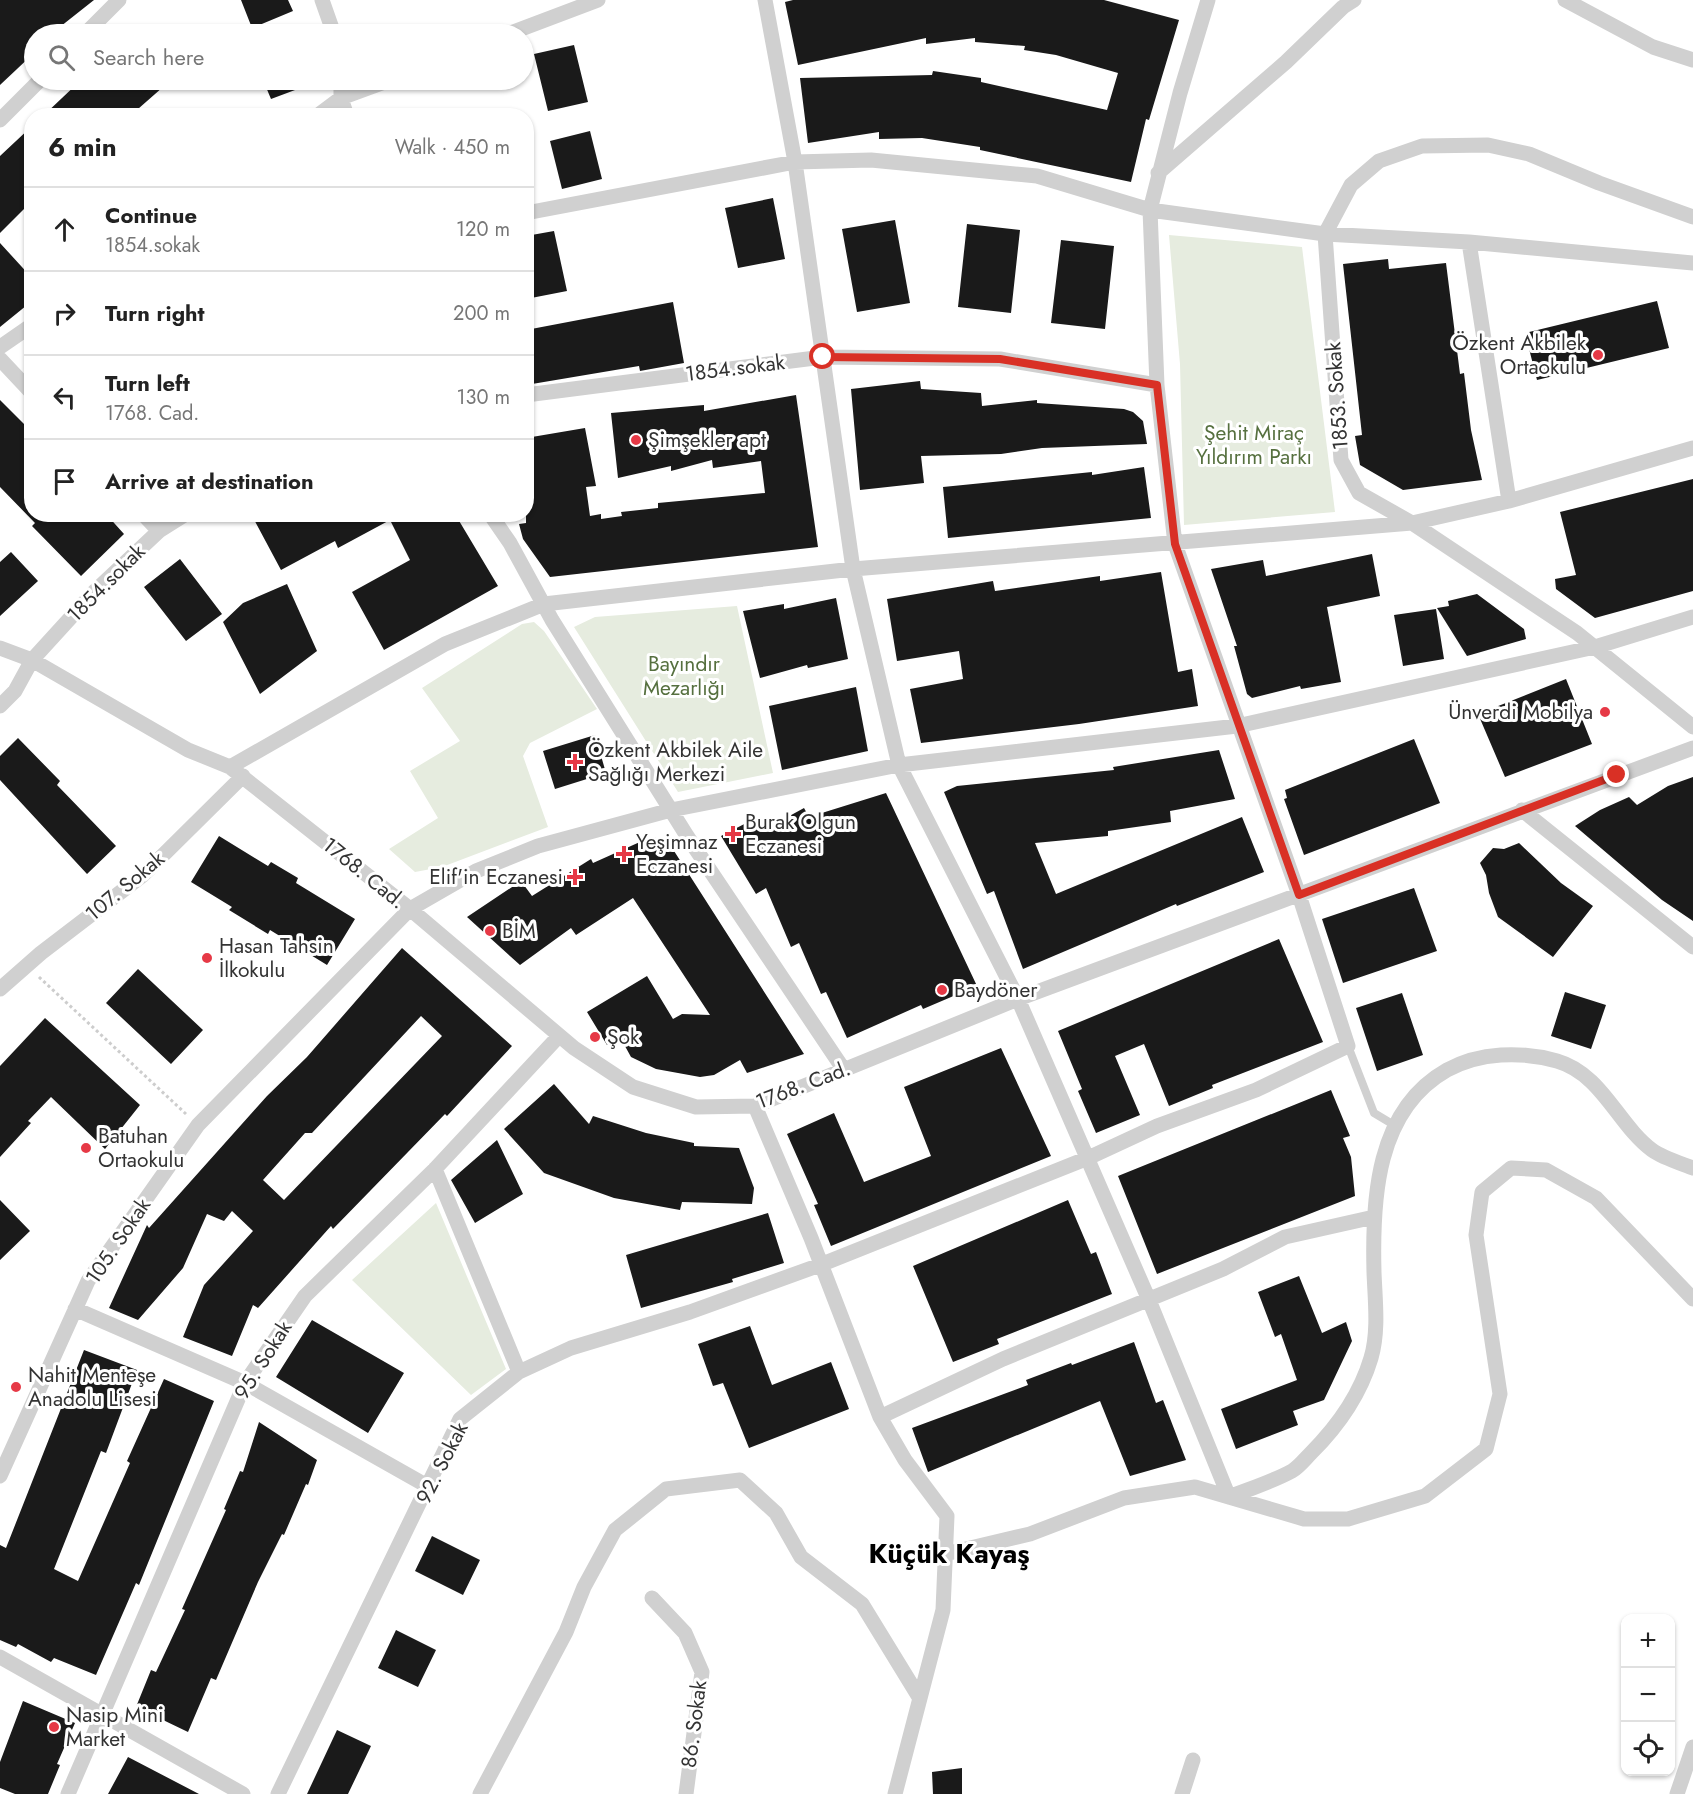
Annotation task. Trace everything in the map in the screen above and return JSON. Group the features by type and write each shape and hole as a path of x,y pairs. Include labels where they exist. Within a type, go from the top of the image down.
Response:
{"street":[{"path":"322,0 330,24"},
{"path":"534,24 598,0"},
{"path":"765,0 795,162 853,569 899,765 1018,999 1149,1300 1229,1497"},
{"path":"1158,173 1286,62 1343,7 1354,0"},
{"path":"1565,0 1653,47 1693,60"},
{"path":"1205,1 1150,210 1157,385 1175,544 1237,726 1299,895 1348,1046"},
{"path":"93,24 111,3"},
{"path":"0,120 30,90"},
{"path":"341,90 344,108"},
{"path":"328,108 341,98 363,90"},
{"path":"1325,234 1351,185 1379,161 1422,146 1488,145 1529,154 1599,183 1693,217"},
{"path":"534,211 795,162 871,160 1037,176 1150,210 1325,234 1470,242 1693,263"},
{"name":"1853. Sokak","path":"1325,234 1341,460 1359,492 1412,523 1595,647 1693,727"},
{"path":"1470,242 1509,501"},
{"path":"0,347 24,330"},
{"name":"1854.sokak","path":"534,394 823,357 1000,359 1157,385"},
{"path":"0,359 24,384"},
{"path":"230,767 445,644 544,604 853,569 1412,523 1509,501 1693,448"},
{"path":"151,522 159,531"},
{"name":"1854.sokak","path":"0,706 15,691 32,660 94,591 159,531 173,522"},
{"path":"496,522 671,810 844,1070"},
{"name":"105. Sokak","path":"0,1476 88,1281 198,1125 410,909 476,871 538,846 671,810 899,765 1237,726 1595,647 1693,617"},
{"name":"1768. Cad.","path":"0,648 32,660 188,750 230,767 410,909 559,1036 633,1087 696,1107 755,1106 1018,999 1693,748"},
{"name":"107. Sokak","path":"0,989 143,875 243,776"},
{"path":"1522,810 1693,947"},
{"name":"95. Sokak","path":"68,1794 245,1383 305,1296 435,1169 559,1036"},
{"name":"92. Sokak","path":"278,1794 429,1487 460,1419 519,1372 571,1348 690,1312 820,1265 1088,1158 1157,1126 1256,1090 1348,1046"},
{"path":"1229,1497 1294,1470 1330,1434 1352,1403 1372,1357 1376,1322 1374,1217 1387,1140 1413,1097 1438,1075 1483,1056 1525,1054 1559,1061 1586,1076 1652,1150 1693,1168"},
{"path":"755,1106 880,1417 905,1460 947,1516 943,1610 895,1794"},
{"path":"945,1554 1030,1534 1124,1498 1195,1487 1304,1519 1348,1518 1425,1496 1486,1449 1500,1394 1476,1235 1482,1192 1511,1168 1546,1170 1596,1198 1693,1298"},
{"path":"435,1169 519,1372"},
{"path":"880,1417 1003,1359 1223,1269 1285,1236 1374,1217"},
{"path":"75,1309 245,1383 429,1487"},
{"path":"480,1794 566,1632 584,1587 615,1530 666,1489 740,1480 776,1513 801,1557 862,1604 919,1697"},
{"name":"86. Sokak","path":"652,1598 685,1633 702,1672 686,1794"},
{"path":"0,1658 243,1794"},
{"path":"1677,1794 1693,1747"},
{"path":"1182,1794 1193,1760"}],"lane":[{"path":"1348,1046 1374,1113 1394,1125"}],"path":[{"path":"26,966 198,1125"}],"green space":[{"name":"Şehit Miraç Yıldırım Parkı","path":"1169,235 1302,247 1335,512 1184,525 1180,364"},
{"name":"Bayındır Mezarlığı","path":"737,606 773,773 678,792 574,627 595,617"},
{"path":"534,622 544,631 597,709 530,743 523,756 548,827 442,867 415,872 389,849 438,818 410,771 460,741 422,688 522,624"},
{"path":"436,1203 506,1369 471,1395 352,1280"}],"building":[{"path":"0,0 94,0 64,24 24,24 24,62 0,85"},
{"path":"241,0 288,0 293,11 262,24 250,24"},
{"path":"793,0 1104,0 1179,20 1149,120 1146,119 1131,182 980,150 980,147 922,138 879,139 879,132 808,143 800,78 932,75 933,71 981,78 981,82 1107,110 1118,73 1056,55 1024,50 1025,46 975,42 975,38 926,44 926,38 798,65 785,2"},
{"path":"574,45 588,102 548,111 534,54"},
{"path":"70,90 160,90 139,108 51,108"},
{"path":"267,90 295,90 271,99"},
{"path":"590,131 602,179 562,189 550,141"},
{"path":"24,134 24,209 0,233 0,156"},
{"path":"773,198 785,259 738,268 725,208"},
{"path":"895,220 910,303 857,312 842,229"},
{"path":"967,224 1020,230 1011,313 958,307"},
{"path":"554,231 567,291 534,297 534,235"},
{"path":"1061,240 1114,246 1105,329 1051,323"},
{"path":"0,243 24,269 24,308 0,327"},
{"path":"1388,259 1389,269 1446,263 1460,374 1464,373 1471,430 1482,480 1403,490 1360,465 1355,436 1362,435 1343,264"},
{"path":"1657,301 1669,348 1537,380 1525,333"},
{"path":"673,302 684,363 640,371 639,366 534,384 534,328"},
{"path":"920,381 921,389 981,393 982,406 1037,400 1037,403 1124,409 1133,412 1143,421 1147,444 1042,448 1001,454 921,456 924,483 860,490 851,389"},
{"path":"796,395 818,547 550,577 523,539 519,524 534,522 534,437 585,428 596,486 586,487 590,516 601,514 601,519 622,516 621,512 658,508 658,503 765,493 761,461 713,468 712,460 671,471 671,466 618,478 611,413 704,405 704,411"},
{"path":"0,400 24,424 24,512 0,487"},
{"path":"1144,467 1151,518 948,538 943,487 1092,472 1092,475"},
{"path":"1693,479 1693,591 1595,618 1556,589 1555,579 1576,575 1560,512"},
{"path":"113,522 124,534 81,576 32,526 35,523"},
{"path":"255,522 386,522 338,548 335,541 281,570"},
{"path":"391,522 460,522 498,586 384,650 352,592 410,560"},
{"path":"11,552 38,581 0,616 0,562"},
{"path":"1372,554 1380,596 1327,607 1341,682 1301,689 1300,686 1252,698 1247,694 1234,646 1237,646 1211,569 1263,560 1266,576"},
{"path":"180,559 222,614 186,641 144,587"},
{"path":"1161,572 1178,672 1192,669 1198,706 1079,724 921,743 910,689 963,679 959,651 897,661 887,599 993,581 995,591 1100,576 1100,581"},
{"path":"287,584 317,651 260,694 223,622 243,603"},
{"path":"1477,594 1524,629 1526,639 1467,656 1437,608 1449,606 1448,601"},
{"path":"836,598 848,659 808,668 807,665 760,678 743,611 784,604 784,609"},
{"path":"1436,609 1444,659 1403,666 1394,615"},
{"path":"1566,679 1592,744 1505,777 1478,714"},
{"path":"856,687 868,751 782,770 769,706"},
{"name":"Özkent Akbilek Aile Sağlığı Merkezi","path":"595,735 606,773 555,789 543,751"},
{"path":"18,738 60,781 57,785 116,846 87,874 0,780 0,756"},
{"path":"1414,739 1440,803 1304,855 1284,799 1287,798 1285,790"},
{"path":"1219,750 1235,799 1170,811 1171,822 1108,831 1108,836 1035,843 1056,894 1242,817 1264,872 1177,906 1176,904 1023,969 994,891 987,894 944,792 957,786 1114,770 1113,767"},
{"path":"1693,777 1693,921 1662,900 1575,826 1600,810 1629,797 1637,805 1668,786"},
{"path":"886,793 977,986 923,1009 921,1005 847,1038 826,992 821,994 799,943 791,947 766,888 756,894 721,836 754,819 760,832 804,808 809,817"},
{"path":"219,836 268,866 271,862 298,878 296,883 355,919 327,965 270,930 268,934 229,910 232,907 191,882"},
{"path":"651,837 667,840 804,1054 747,1073 740,1060 714,1075 700,1077 656,1069 631,1057 620,1037 607,1045 587,1012 647,976 673,1019 682,1014 710,1015 633,898 576,935 571,928 520,965 467,917 521,881 532,896 591,859 593,863"},
{"path":"1519,843 1561,883 1593,906 1553,957 1498,917 1489,893 1486,875 1480,863 1493,848 1504,849"},
{"path":"1414,888 1437,951 1343,983 1322,919"},
{"path":"1279,939 1323,1042 1212,1085 1213,1088 1169,1106 1144,1044 1115,1056 1140,1115 1096,1133 1078,1091 1082,1089 1058,1031"},
{"path":"402,948 512,1046 447,1116 445,1114 333,1229 331,1226 258,1308 253,1305 232,1356 183,1337 204,1285 253,1231 232,1211 224,1221 207,1214 183,1268 138,1320 109,1308 147,1225 149,1228 267,1096 307,1057","holes":["421,1016 442,1036 284,1200 263,1180 305,1133 312,1133"]},
{"path":"138,969 203,1030 171,1064 106,1003"},
{"path":"1565,992 1606,1005 1591,1049 1551,1036"},
{"path":"1402,993 1423,1055 1377,1071 1356,1008"},
{"path":"45,1018 140,1105 105,1149 51,1097 28,1121 31,1123 0,1157 0,1066"},
{"path":"1001,1048 1051,1156 831,1246 814,1205 818,1204 787,1134 834,1113 864,1182 931,1156 904,1087"},
{"path":"554,1084 589,1124 593,1116 646,1133 694,1143 694,1146 739,1148 754,1188 752,1204 682,1202 680,1210 614,1198 544,1173 504,1129"},
{"path":"1331,1090 1350,1136 1343,1138 1351,1157 1355,1196 1157,1274 1118,1176"},
{"path":"497,1140 523,1194 475,1223 451,1180"},
{"path":"0,1200 30,1231 0,1260"},
{"path":"1068,1200 1091,1254 1096,1252 1112,1294 997,1339 999,1344 953,1362 913,1266"},
{"path":"768,1213 784,1263 732,1279 733,1282 641,1308 626,1255"},
{"path":"1299,1276 1322,1333 1346,1322 1352,1341 1324,1400 1293,1411 1298,1425 1236,1449 1221,1409 1297,1380 1281,1334 1275,1337 1258,1292"},
{"path":"312,1320 404,1373 368,1433 276,1377"},
{"path":"750,1326 772,1385 831,1362 849,1409 749,1448 723,1383 713,1386 698,1344"},
{"path":"1134,1342 1156,1403 1163,1400 1186,1460 1130,1476 1100,1401 928,1472 912,1428 1028,1385 1026,1380"},
{"path":"84,1350 137,1370 106,1453 101,1451 54,1569 78,1581 130,1463 127,1461 164,1379 214,1401 139,1585 136,1583 96,1675 54,1658 51,1662 18,1644 16,1647 0,1640 0,1545 6,1548"},
{"path":"259,1422 317,1460 308,1485 306,1484 284,1535 282,1534 258,1582 216,1680 211,1678 188,1732 136,1707 151,1670 156,1672 185,1610 182,1609 226,1510 224,1509 240,1471 243,1472"},
{"path":"432,1536 480,1560 463,1595 415,1571"},
{"path":"396,1630 436,1650 418,1687 378,1668"},
{"path":"23,1701 75,1723 57,1764 60,1765 48,1794 15,1794 0,1788 0,1762"},
{"path":"337,1730 371,1746 348,1794 307,1794"},
{"path":"128,1757 199,1794 108,1794"},
{"path":"962,1768 962,1794 933,1794 932,1772"}],"place":[{"name":"Özkent Akbilek Ortaokulu","path":"1598,355"},
{"name":"Şimşekler apt","path":"636,440"},
{"name":"Ünverdi Mobilya","path":"1605,712"},
{"name":"Özkent Akbilek Aile Sağlığı Merkezi","path":"575,762"},
{"name":"Burak Olgun Eczanesi","path":"733,834"},
{"name":"Yeşimnaz Eczanesi","path":"624,854"},
{"name":"Elif'in Eczanesi","path":"575,877"},
{"name":"BİM","path":"490,931"},
{"name":"Hasan Tahsin İlkokulu","path":"207,958"},
{"name":"Baydöner","path":"942,990"},
{"name":"Şok","path":"595,1037"},
{"name":"Batuhan Ortaokulu","path":"86,1148"},
{"name":"Nahit Menteşe Anadolu Lisesi","path":"16,1387"},
{"name":"Nasip Mini Market","path":"54,1727"}],"district":[{"name":"Küçük Kayaş","path":"949,1553"}],"route":[{"path":"823,357 1000,359 1157,385 1175,544 1237,726 1299,895 1617,775"}]}
